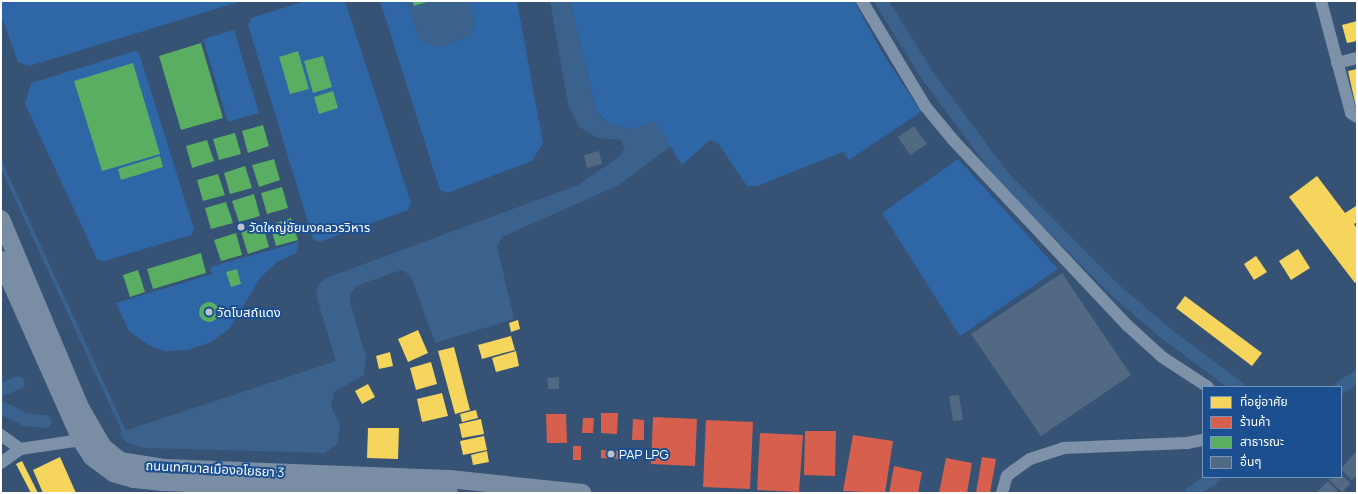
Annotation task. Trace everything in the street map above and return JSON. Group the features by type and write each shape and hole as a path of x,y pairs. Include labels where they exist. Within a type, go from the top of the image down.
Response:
{"street":[{"path":"862,1 925,106 954,140 1127,325 1162,357 1206,386"},
{"path":"1321,1 1351,113 1356,117"},
{"path":"1337,63 1357,58"},
{"name":"ถนนเทศบาลเมืองอโยธยา 3","path":"1,219 81,409 103,447 120,461 165,468 449,479 582,493"},
{"name":"ถนนเทศบาลเมืองอโยธยา 3","path":"1,260 81,440 92,457 113,473 134,479 207,488 449,493"},
{"path":"1,434 20,449"},
{"path":"1,463 20,449 81,440"},
{"path":"1002,493 1007,476 1013,471 1030,459 1062,448 1187,443 1202,440"}],"shaded area":[{"path":"1,1 242,1 29,66 18,62 1,15"},
{"path":"305,1 345,1 411,203 408,210 319,242 313,239 248,25 251,18"},
{"path":"380,1 407,1 419,39 440,47 468,37 475,25 469,1 517,1 543,143 532,161 447,193 440,190"},
{"path":"407,1 469,1 475,25 468,37 440,47 419,39"},
{"path":"550,1 570,1 596,110 606,123 630,129 655,122 671,146 619,185 502,237 497,246 514,319 435,343 411,276 402,270 358,285 351,292 350,302 366,357 364,375 334,392 331,407 340,424 338,443 325,453 144,448 127,443 118,433 336,361 316,295 318,285 326,278 578,185 620,156 625,148 620,140 598,138 579,127 568,104"},
{"path":"570,1 854,1 883,54 921,112 849,160 843,152 757,186 747,186 718,143 710,140 682,165 655,122 630,129 607,123 596,110"},
{"path":"234,30 259,113 228,122 203,39"},
{"path":"135,51 139,53 194,229 191,235 104,261 97,259 25,104 31,83"},
{"path":"958,159 1058,269 960,336 882,213"},
{"path":"299,242 296,253 277,262 260,278 230,328 211,342 188,350 164,351 147,344 129,331 116,303 212,274 210,267"}],"building: ที่อยู่อาศัย":[{"path":"1357,21 1357,41 1347,43 1342,25"},
{"path":"1357,69 1357,107 1356,107 1348,71"},
{"path":"1317,176 1345,213 1356,206 1357,207 1357,222 1354,224 1357,229 1357,281 1355,283 1289,197"},
{"path":"1298,249 1310,268 1291,280 1279,261"},
{"path":"1256,256 1267,272 1254,280 1244,264"},
{"path":"1185,296 1262,353 1252,366 1176,308"},
{"path":"518,320 520,329 511,332 509,323"},
{"path":"418,330 428,353 408,362 398,339"},
{"path":"511,336 515,350 482,359 478,345"},
{"path":"454,347 470,410 455,414 438,351"},
{"path":"516,351 519,366 496,372 492,358"},
{"path":"390,352 393,366 379,369 376,356"},
{"path":"431,362 437,384 416,390 410,368"},
{"path":"368,384 375,397 362,404 355,391"},
{"path":"442,393 448,416 422,422 417,399"},
{"path":"476,410 478,418 462,422 460,414"},
{"path":"481,419 484,434 462,438 459,424"},
{"path":"368,428 399,428 398,459 367,458"},
{"path":"484,436 487,450 463,455 460,441"},
{"path":"487,451 489,462 473,465 471,455"},
{"path":"60,457 76,493 43,493 33,470"},
{"path":"22,461 38,493 31,493 16,464"}],"building: ร้านค้า":[{"path":"601,413 618,413 617,434 601,433"},
{"path":"546,414 566,414 567,443 547,443"},
{"path":"653,417 697,419 695,466 651,464"},
{"path":"583,418 594,418 593,433 582,433"},
{"path":"633,419 644,420 644,440 632,440"},
{"path":"706,420 753,422 750,489 703,487"},
{"path":"805,431 836,431 835,476 804,475"},
{"path":"760,433 803,435 799,492 757,490"},
{"path":"853,435 893,441 885,493 843,491"},
{"path":"573,446 581,446 581,460 573,460"},
{"name":"PAP LPG","path":"601,450 621,451 621,459 601,458"},
{"path":"982,457 996,459 990,493 976,493"},
{"path":"946,458 972,463 967,493 939,493"},
{"path":"894,466 922,472 918,493 889,493"}],"building: สาธารณะ":[{"path":"412,1 430,1 414,6"},
{"path":"201,43 223,118 181,130 159,56"},
{"path":"298,51 309,89 290,94 279,57"},
{"path":"323,56 332,87 313,93 304,61"},
{"path":"133,63 160,154 102,171 74,81"},
{"path":"333,91 338,108 319,114 314,97"},
{"path":"263,125 269,146 248,153 242,131"},
{"path":"235,133 241,154 219,160 213,139"},
{"path":"207,140 214,161 192,168 186,146"},
{"path":"160,156 163,167 121,180 118,169"},
{"path":"274,159 280,180 259,187 252,165"},
{"path":"245,166 252,188 230,194 224,173"},
{"path":"218,174 225,195 203,201 197,180"},
{"path":"282,187 288,208 267,214 261,193"},
{"path":"254,194 260,216 239,222 232,201"},
{"path":"226,202 233,223 211,229 205,208"},
{"path":"291,218 298,240 276,246 270,225"},
{"path":"263,226 269,247 248,254 241,232"},
{"path":"236,233 242,255 221,261 214,240"},
{"path":"201,253 206,273 153,289 147,269"},
{"path":"237,269 241,284 231,287 226,272"},
{"path":"138,270 145,292 130,297 123,275"},
{"path":"209,302 216,305 219,312 216,319 209,322 202,319 199,312 202,305"}],"building: อื่นๆ":[{"path":"914,126 927,144 910,155 898,137"},
{"path":"599,151 602,164 587,168 584,155"},
{"path":"1062,273 1131,375 1041,436 971,334"},
{"path":"559,377 559,389 548,389 547,378"},
{"path":"959,395 963,420 953,421 949,396"},
{"path":"1357,450 1357,475 1352,481 1342,470 1342,468"},
{"path":"1342,476 1351,483 1342,492 1328,479 1342,478"},
{"path":"1328,481 1339,493 1316,493"}],"waterway":[{"path":"881,1 929,78 1002,176 1114,289 1163,331 1237,386"},
{"path":"1,163 126,435"},
{"path":"1342,386 1357,376"},
{"path":"1,389 18,382"},
{"path":"1,407 25,419 45,421"},
{"path":"1190,493 1212,478"}],"place":[{"name":"วัดใหญ่ชัยมงคลวรวิหาร","path":"241,227"},
{"name":"วัดโบสถ์แดง","path":"209,312"},
{"name":"PAP LPG","path":"611,454"}]}
